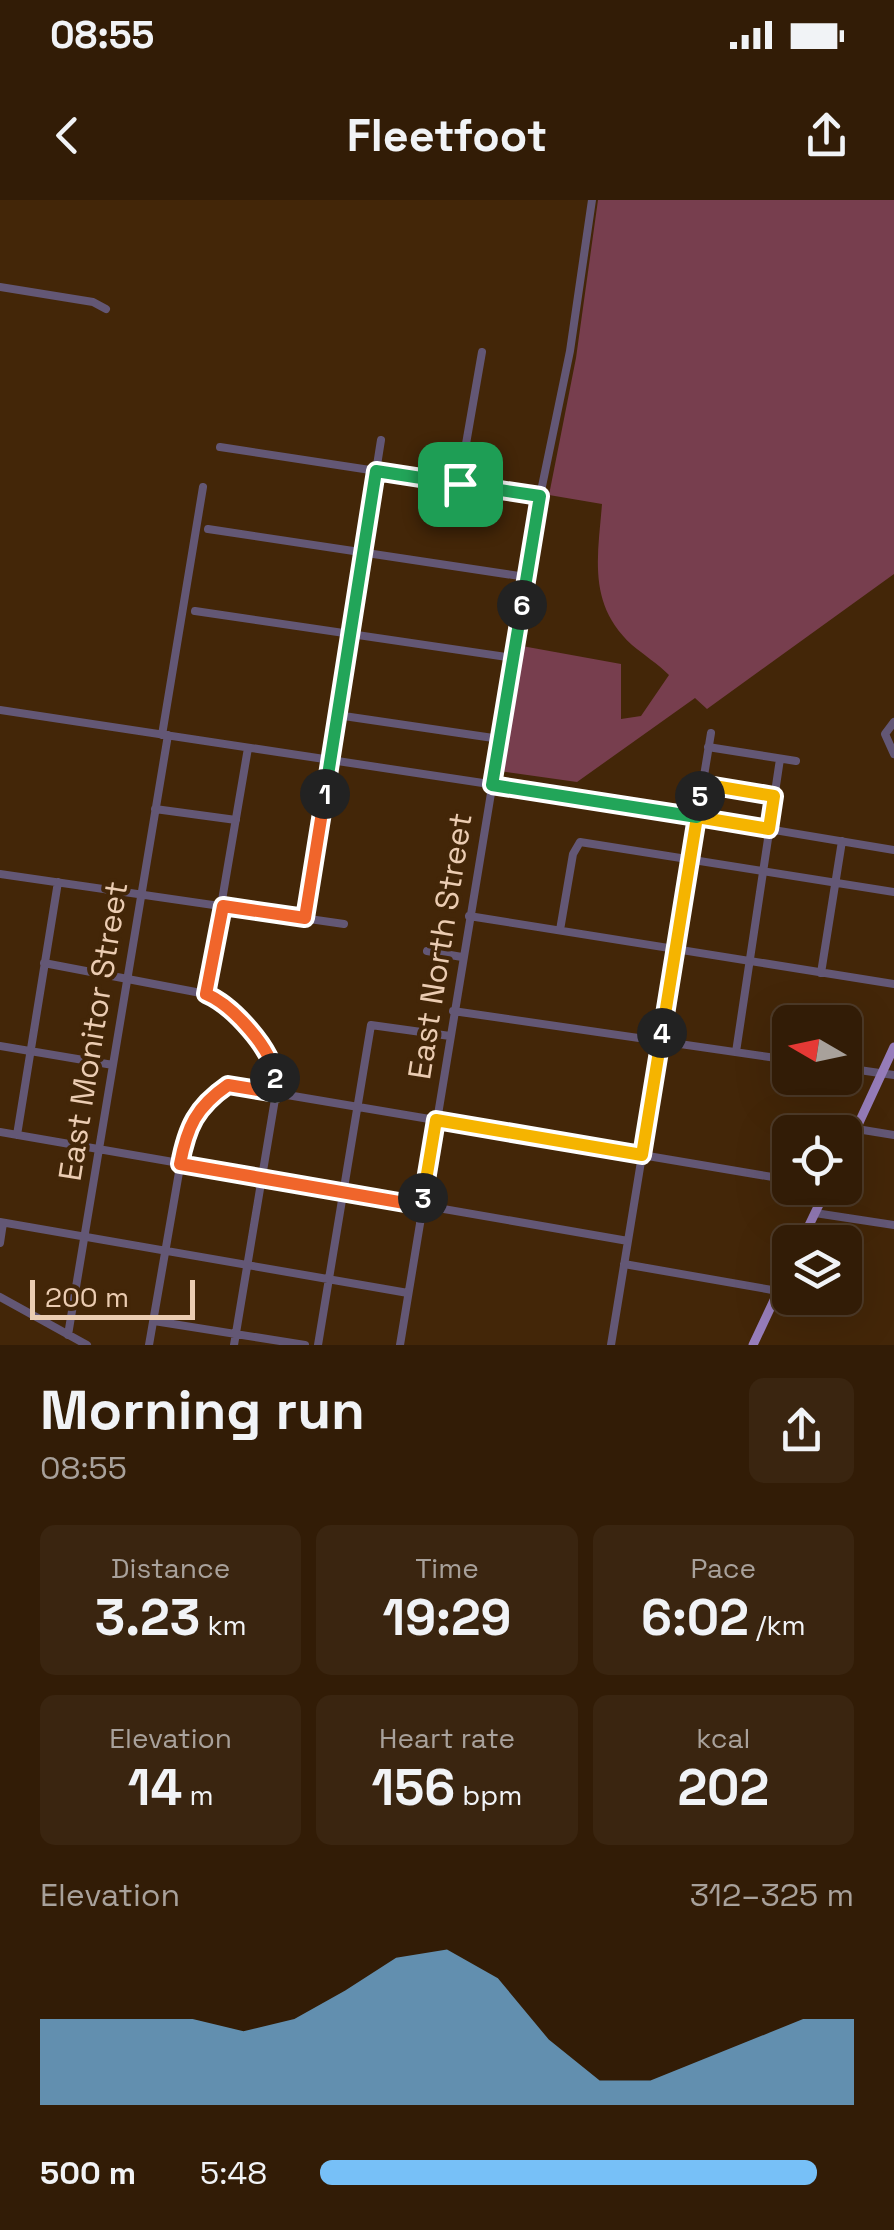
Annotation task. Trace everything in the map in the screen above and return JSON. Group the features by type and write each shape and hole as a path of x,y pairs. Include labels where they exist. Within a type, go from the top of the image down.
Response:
{"main road":[{"path":"862,1119 894,1048"},
{"path":"810,1225 819,1205"},
{"path":"753,1345 772,1304"}],"street":[{"name":"East North Street","path":"400,1345 462,957 540,496 566,370 592,200"},
{"path":"0,286 93,302 106,309"},
{"path":"460,484 482,352"},
{"path":"305,918 381,440"},
{"path":"220,447 540,496"},
{"name":"East Monitor Street","path":"68,1335 155,809 203,487"},
{"path":"208,529 526,577"},
{"path":"195,612 513,658"},
{"path":"0,710 894,850"},
{"path":"337,714 500,739"},
{"path":"894,722 885,734 894,754"},
{"path":"611,1345 710,733"},
{"path":"708,747 796,761"},
{"path":"206,994 248,748"},
{"path":"736,1052 780,759"},
{"path":"702,784 774,796"},
{"path":"155,809 236,820"},
{"path":"821,973 842,841"},
{"path":"560,930 577,844 894,892"},
{"path":"0,874 344,924"},
{"path":"16,1135 58,882"},
{"path":"470,916 894,984"},
{"path":"427,951 462,957"},
{"path":"44,963 206,994 225,1002 250,1030 274,1070 276,1093 234,1345"},
{"path":"454,1011 772,1057"},
{"path":"318,1345 371,1024 450,1036"},
{"path":"0,1046 113,1064"},
{"path":"862,1071 894,1075"},
{"path":"150,1345 190,1123 228,1085 772,1177"},
{"path":"862,1129 894,1134"},
{"path":"0,1132 628,1242"},
{"path":"816,1212 894,1225"},
{"path":"0,1243 2,1222 408,1293"},
{"path":"624,1264 772,1290"},
{"path":"0,1298 87,1345"},
{"path":"154,1321 306,1345"}],"shaded area":[{"path":"598,200 894,200 894,574 707,709 695,698 577,782 499,771 522,646 621,664 621,719 641,716 669,675 632,645 608,613 598,561 602,504 549,495 576,358"}],"route":[{"path":"460,484 376,471 305,918 223,906 206,994 225,1002 250,1030 274,1070 276,1093 228,1085 215,1094 190,1123 180,1164 422,1206 436,1120 642,1155 697,817 769,829 774,796 702,784 697,817 492,785 540,496 460,484"}]}
